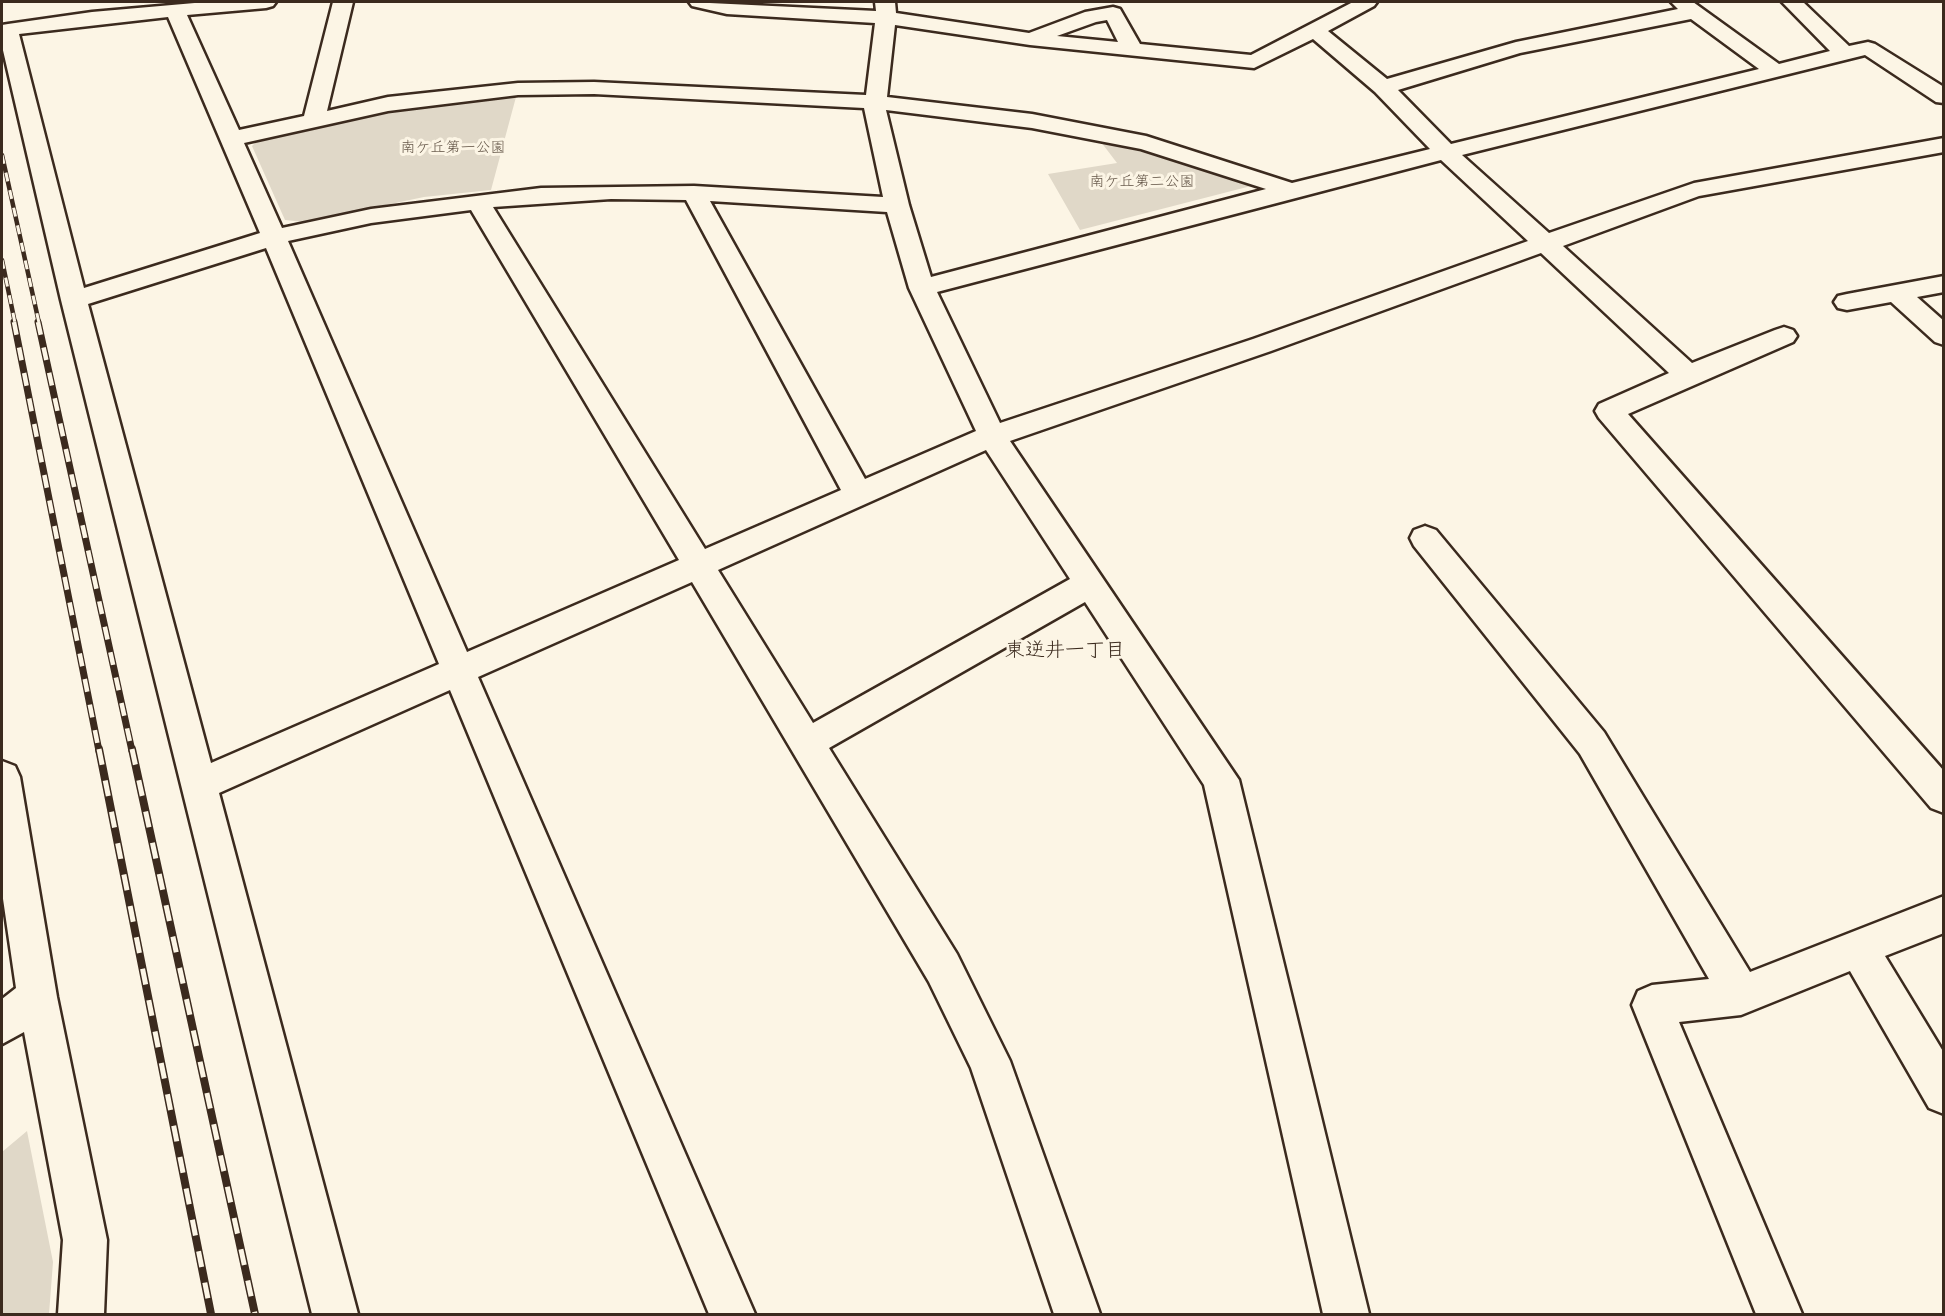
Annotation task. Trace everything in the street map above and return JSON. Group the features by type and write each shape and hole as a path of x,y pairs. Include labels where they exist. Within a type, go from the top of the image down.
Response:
{"street":[{"path":"266,2 92,18 8,30 74,300 335,1314"},
{"path":"314,120 343,2"},
{"path":"699,2 886,10 1030,39 1254,62 1367,2"},
{"path":"1792,2 1845,54"},
{"path":"1383,87 1516,48 1687,7 1778,72"},
{"path":"886,10 874,114 897,205 922,288 992,436 1221,780 1346,1314"},
{"path":"176,12 732,1314"},
{"path":"1030,39 1092,16 1113,13 1132,49"},
{"path":"1314,30 1383,87 1447,153 1688,375"},
{"path":"922,288 1291,190 1868,48 1944,98"},
{"path":"231,140 388,104 518,89 594,88 875,102 1032,121 1146,143 1291,190"},
{"path":"200,784 992,436 1262,345 1694,190 1944,145"},
{"path":"74,300 274,237 371,216 478,202 587,193 694,193 897,205"},
{"path":"694,193 858,494"},
{"path":"478,202 943,968 989,1061 1077,1314"},
{"path":"1846,302 1944,284"},
{"path":"1897,293 1944,336"},
{"path":"1784,336 1688,375 1609,411 1944,796"},
{"path":"1425,538 1592,742 1741,995"},
{"path":"806,744 1089,584"},
{"path":"3,800 36,997 85,1240 81,1314"},
{"path":"1779,1314 1652,1005 1741,995 1944,914"},
{"path":"1858,947 1944,1093"},
{"path":"2,1024 36,997"}],"green space":[{"name":"南ケ丘第一公園","path":"516,97 491,190 424,197 304,222 285,220 252,146 259,139 384,112"},
{"name":"南ケ丘第二公園","path":"1101,142 1177,160 1251,186 1080,230 1048,174 1117,163"},
{"path":"27,1131 53,1262 49,1314 2,1314 2,1152"}],"railway":[{"path":"2,155 39,323"},
{"path":"2,260 15,323"},
{"path":"14,322 99,751"},
{"path":"38,322 132,751"},
{"path":"99,749 211,1314"},
{"path":"132,749 255,1314"}],"district":[{"name":"東逆井一丁目","path":"1065,651"}]}
